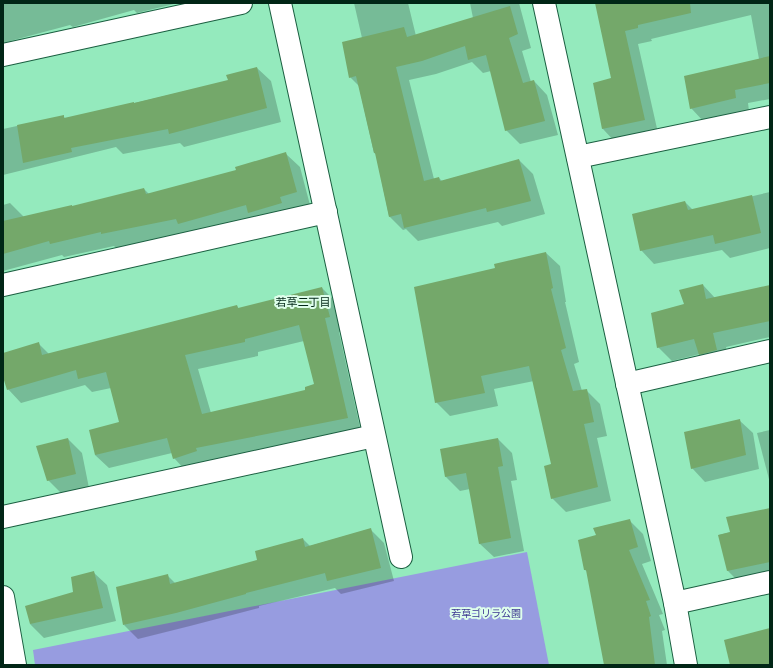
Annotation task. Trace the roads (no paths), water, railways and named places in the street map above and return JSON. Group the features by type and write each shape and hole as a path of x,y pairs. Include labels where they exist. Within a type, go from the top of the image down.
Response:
{"street":[{"path":"3,55 241,3"},
{"path":"280,3 401,557"},
{"path":"544,3 674,603 686,665"},
{"path":"578,157 770,117"},
{"path":"3,285 326,212"},
{"path":"627,384 770,351"},
{"path":"3,517 374,436"},
{"path":"674,603 770,582"},
{"path":"3,597 15,665"}],"district":[{"name":"若草二丁目","path":"303,302"}],"park label":[{"name":"若草ゴリラ公園","path":"486,613"}]}
